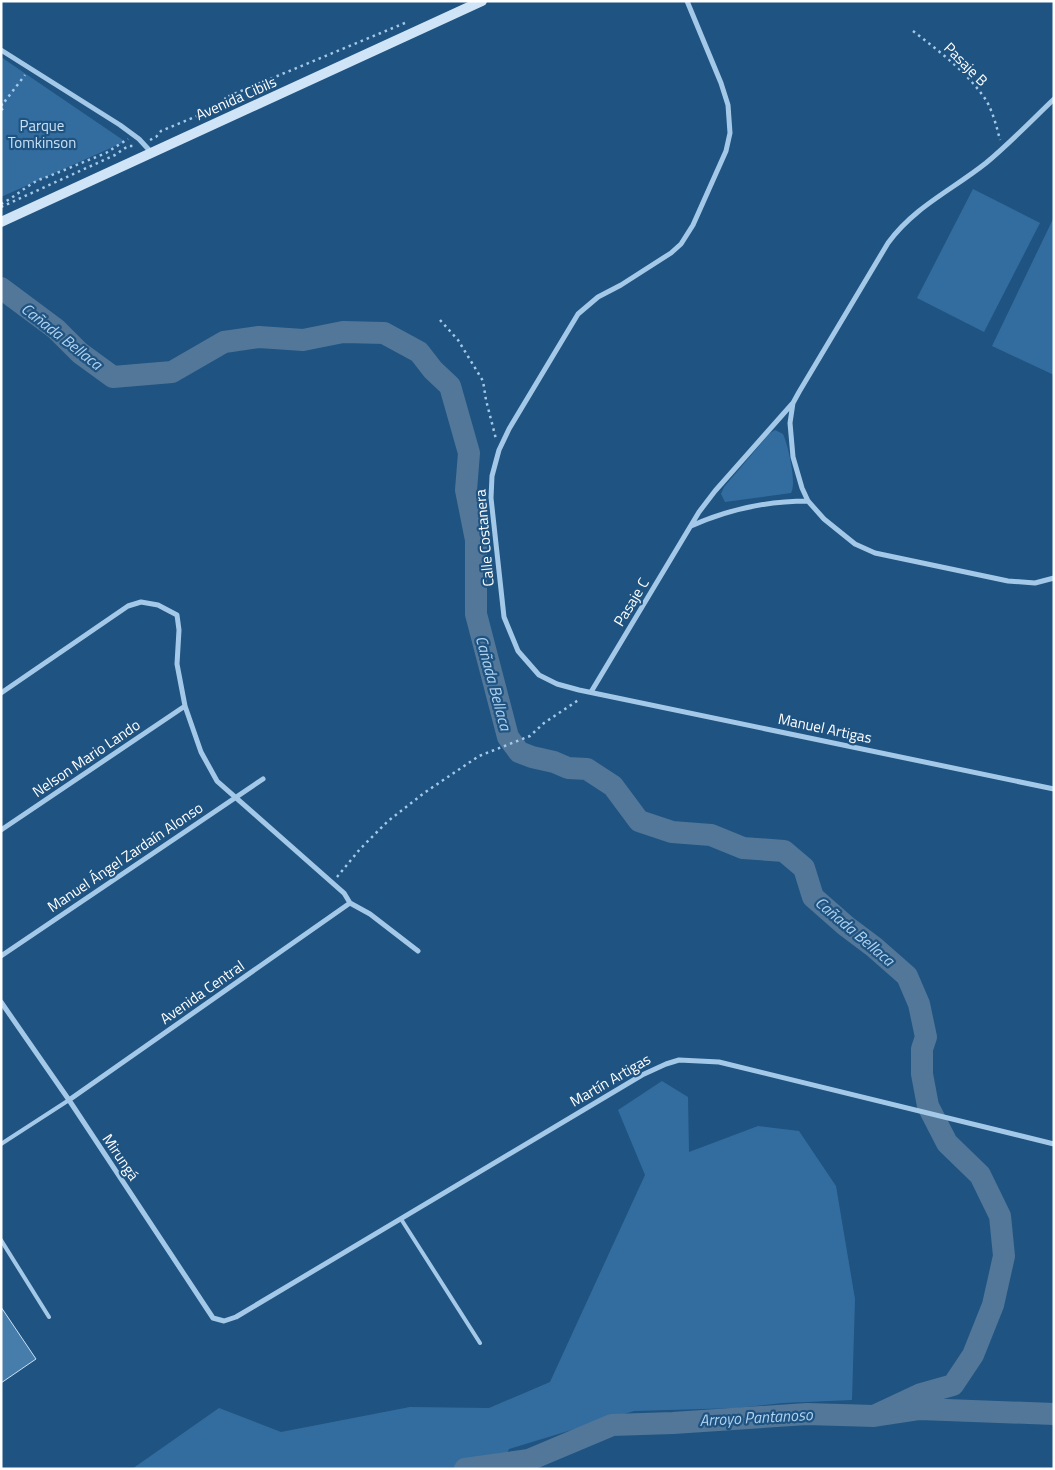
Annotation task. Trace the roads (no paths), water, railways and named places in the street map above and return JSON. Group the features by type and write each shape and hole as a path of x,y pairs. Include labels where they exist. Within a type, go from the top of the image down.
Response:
{"street":[{"name":"Avenida Cibils","path":"1,222 292,90 482,1"},
{"name":"Calle Costanera","path":"592,692 557,684 539,675 518,651 504,616 491,498 492,476 499,450 509,429 578,314 598,297 622,285 671,253 687,236 726,151 730,133 728,105 721,83 687,1"},
{"path":"1,50 133,134 151,153"},
{"path":"1054,99 987,162 900,227 888,243 793,403 790,423 793,457 808,501 824,519 855,544 875,553 1008,581 1035,583 1054,578"},
{"name":"Pasaje C","path":"592,692 691,526 715,490 793,403"},
{"path":"691,526 719,514 744,508 791,501 808,501"},
{"path":"1,694 128,606 142,602 158,604 171,610 176,615 180,630 177,664 186,706 201,752 217,781 344,893 350,903 370,914 418,951"},
{"name":"Manuel Artigas","path":"592,692 622,700 1054,789"},
{"name":"Nelson Mario Lando","path":"1,830 186,706"},
{"name":"Manuel Ángel Zardaín Alonso","path":"1,956 263,779"},
{"name":"Avenida Central","path":"69,1100 350,903"},
{"name":"Mirungá","path":"1,1002 69,1100 212,1318 224,1322"},
{"name":"Martín Artigas","path":"224,1322 236,1317 642,1075 679,1060 719,1062 1054,1144"}],"lane":[{"path":"1,1144 69,1100"},
{"path":"400,1219 480,1343"},
{"path":"1,1240 49,1317"}],"waterway":[{"name":"Cañada Bellaca","path":"1,288 56,329 80,353 113,377 172,372 224,342 259,337 303,340 343,332 384,333 419,352 433,370 450,386 469,453 466,490 476,540 476,614 508,737 519,752 568,768 587,769 613,786 639,821 672,832 711,835 743,848 784,851 804,868 813,897 907,976 919,1004 926,1037 922,1049 922,1074 928,1106 947,1143 980,1175 1000,1216 1004,1256 993,1305 973,1355 953,1385 921,1394 874,1416"},
{"name":"Arroyo Pantanoso","path":"465,1469 529,1460 612,1425 807,1414 874,1416 920,1409 1054,1414"}],"park label":[{"name":"Parque Tomkinson","path":"42,134"}]}
